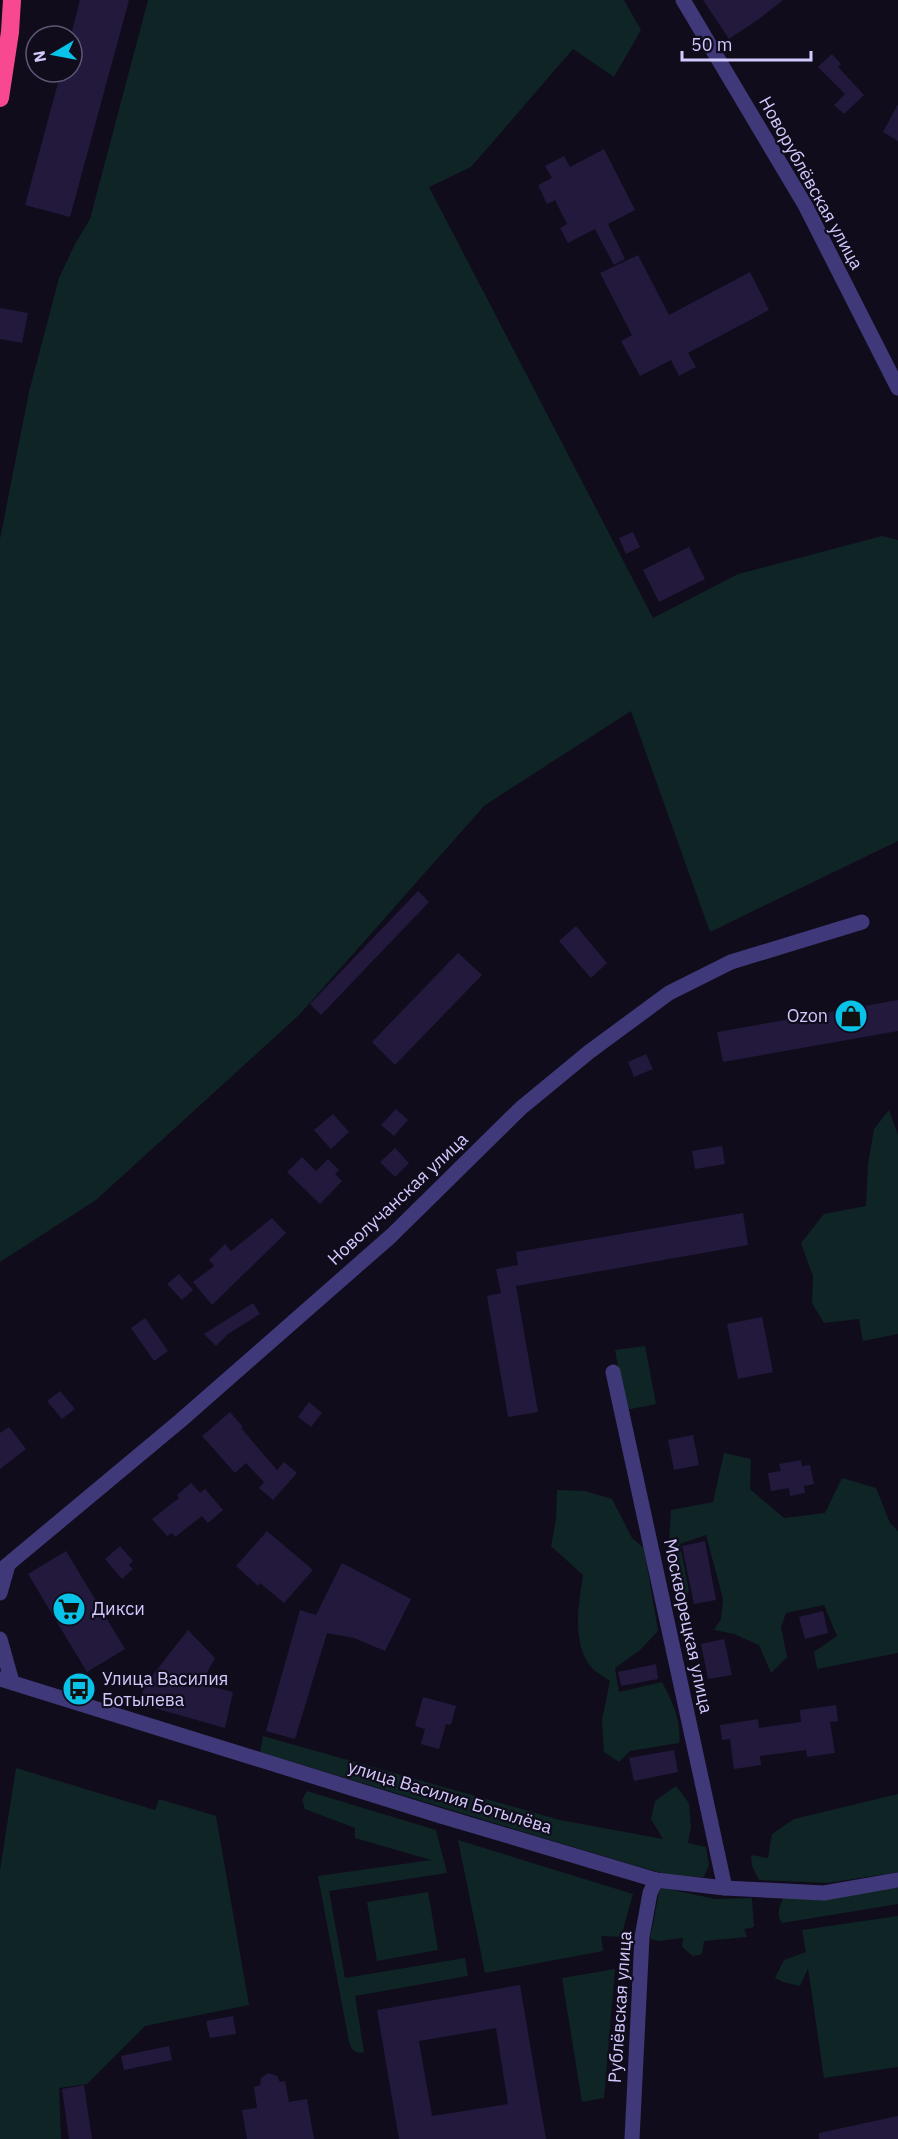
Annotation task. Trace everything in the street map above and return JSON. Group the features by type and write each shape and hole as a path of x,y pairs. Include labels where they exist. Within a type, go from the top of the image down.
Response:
{"highway":[{"path":"0,8 2,0"},
{"path":"0,98 10,32 12,0"}],"street":[{"name":"Новорублёвская улица","path":"683,0 805,205 898,388"},
{"name":"Новолучанская улица","path":"4,1568 180,1421 391,1236 521,1108 589,1052 669,993 730,962 862,922"},
{"name":"Москворецкая улица","path":"613,1372 725,1888"},
{"path":"0,1593 4,1568"},
{"path":"0,1639 6,1681"},
{"name":"улица Василия Ботылёва","path":"6,1681 656,1880 725,1888 824,1893 898,1880"},
{"name":"Рублёвская улица","path":"632,2139 642,1937 650,1893 656,1880"}],"green space":[{"path":"148,0 624,0 641,30 614,77 573,49 471,167 429,187 653,618 738,574 882,536 898,540 898,841 710,932 631,711 485,805 299,1015 96,1200 0,1262 0,539 29,392 59,278 90,219"},
{"path":"889,1110 898,1135 898,1334 863,1341 859,1319 824,1323 812,1303 813,1276 801,1243 824,1214 866,1206 868,1164 874,1129"},
{"path":"645,1346 656,1404 626,1410 615,1350"},
{"path":"724,1453 751,1459 750,1489 784,1518 825,1513 842,1478 876,1488 890,1523 898,1531 898,1653 817,1669 814,1652 837,1636 824,1605 786,1613 781,1627 787,1657 771,1673 759,1645 734,1634 714,1630 721,1619 723,1599 706,1535 680,1544 689,1591 686,1596 677,1595 669,1540 671,1510 713,1502"},
{"path":"557,1490 585,1491 612,1499 632,1538 644,1548 658,1631 640,1650 615,1668 619,1692 662,1682 678,1719 679,1743 630,1751 619,1762 604,1752 602,1720 610,1681 590,1666 580,1642 578,1620 583,1575 551,1546 556,1520"},
{"path":"263,1736 560,1820 663,1839 651,1819 655,1801 676,1786 689,1803 691,1827 688,1843 706,1847 709,1865 704,1877 673,1876 633,1865 260,1752"},
{"path":"16,1768 155,1810 159,1799 216,1816 249,2005 145,2026 87,2084 59,2088 61,2139 0,2139 0,1870"},
{"path":"307,1791 436,1830 447,1873 329,1891 345,1978 465,1958 468,1976 355,1996 364,2052 358,2053 352,2049 349,2042 318,1876 431,1860 355,1838 355,1828 305,1809 302,1800"},
{"path":"898,1794 898,1872 828,1883 759,1880 752,1866 751,1855 768,1858 772,1834 794,1819"},
{"path":"458,1840 633,1894 621,1937 601,1936 603,1951 485,1973"},
{"path":"660,1887 715,1899 752,1898 754,1927 744,1929 747,1937 704,1941 702,1954 693,1956 682,1947 683,1938 659,1941 650,1939"},
{"path":"898,1887 898,1904 782,1923 779,1916 784,1897"},
{"path":"428,1892 438,1950 377,1961 367,1902"},
{"path":"898,1916 898,2067 824,2078 808,1968 800,1986 775,1978 784,1960 806,1952 802,1930"},
{"path":"615,1969 604,2098 582,2102 562,1978"}],"building":[{"path":"80,0 129,0 70,217 25,205 58,84 84,84 84,24 74,24"},
{"path":"703,0 783,0 729,39"},
{"path":"832,54 841,64 838,67 864,95 844,114 834,105 845,94 818,67"},
{"path":"898,104 898,141 883,132"},
{"path":"604,149 635,210 608,224 625,259 614,265 595,229 568,243 560,228 567,224 555,200 547,204 538,185 552,178 545,166 564,156 570,167"},
{"path":"638,255 669,315 750,272 769,310 688,353 696,367 679,376 671,360 640,376 621,341 632,335 600,273"},
{"path":"0,308 28,313 22,343 0,339"},
{"path":"633,532 640,547 626,554 619,538"},
{"path":"689,547 705,579 659,602 643,570"},
{"path":"418,891 429,902 321,1015 310,1004"},
{"path":"576,926 607,963 591,978 559,941"},
{"path":"458,953 482,975 395,1065 372,1042"},
{"path":"898,1000 898,1031 723,1062 717,1032"},
{"path":"646,1054 653,1069 634,1077 628,1062"},
{"path":"396,1109 408,1120 394,1136 381,1125"},
{"path":"333,1114 349,1132 331,1149 314,1130"},
{"path":"722,1146 725,1164 695,1169 692,1151"},
{"path":"395,1148 409,1163 395,1177 380,1162"},
{"path":"302,1157 316,1171 328,1159 339,1170 335,1174 342,1181 320,1204 287,1172"},
{"path":"743,1213 748,1245 516,1286 538,1412 508,1417 487,1296 501,1293 496,1269 518,1265 516,1252"},
{"path":"272,1218 286,1233 212,1305 193,1282 214,1266 209,1260 225,1244 231,1251"},
{"path":"179,1274 193,1290 182,1300 167,1284"},
{"path":"253,1303 260,1314 228,1334 216,1346 204,1334"},
{"path":"762,1317 773,1372 738,1379 727,1324"},
{"path":"145,1318 168,1351 154,1361 131,1328"},
{"path":"60,1391 75,1409 62,1419 47,1401"},
{"path":"309,1402 322,1413 311,1427 298,1417"},
{"path":"230,1412 277,1470 284,1462 297,1473 273,1500 259,1488 264,1482 246,1463 235,1473 202,1436"},
{"path":"9,1427 26,1449 0,1469 0,1433"},
{"path":"693,1435 699,1465 674,1470 668,1440"},
{"path":"801,1460 802,1466 810,1465 814,1484 804,1486 805,1493 790,1496 789,1488 771,1491 768,1473 781,1471 779,1464"},
{"path":"191,1483 200,1493 205,1489 223,1510 208,1523 202,1516 175,1537 172,1533 167,1536 152,1519 179,1498 177,1495"},
{"path":"267,1531 313,1570 284,1603 260,1583 258,1586 236,1566"},
{"path":"705,1541 716,1600 694,1604 682,1546"},
{"path":"120,1546 133,1561 129,1565 133,1569 122,1579 105,1559"},
{"path":"66,1551 125,1649 87,1672 28,1574"},
{"path":"342,1563 411,1599 385,1651 354,1638 327,1633 295,1739 266,1731 300,1610 316,1615"},
{"path":"823,1611 828,1633 805,1639 799,1617"},
{"path":"188,1630 215,1658 201,1684 233,1692 225,1728 140,1704 144,1686"},
{"path":"724,1639 732,1675 708,1679 701,1644"},
{"path":"656,1664 658,1679 621,1686 618,1672"},
{"path":"423,1697 456,1706 451,1725 446,1724 439,1749 421,1744 425,1729 415,1726"},
{"path":"836,1705 838,1721 830,1722 835,1753 807,1757 806,1750 760,1756 761,1765 734,1769 730,1739 722,1740 720,1725 758,1719 759,1728 801,1722 800,1710"},
{"path":"674,1750 678,1772 634,1781 629,1758"},
{"path":"520,1985 546,2139 399,2139 377,2010","holes":["496,2028 508,2104 432,2116 419,2041"]},
{"path":"233,2016 236,2034 210,2038 206,2021"},
{"path":"169,2046 172,2060 124,2070 121,2056"},
{"path":"268,2073 277,2076 280,2082 285,2081 289,2102 307,2099 314,2139 247,2139 242,2110 257,2108 254,2087 260,2085 261,2078"},
{"path":"84,2085 92,2139 69,2139 62,2089"},
{"path":"898,2116 898,2139 819,2139 819,2133"}],"place":[{"name":"Ozon","path":"851,1016"},
{"name":"Дикси","path":"69,1609"},
{"name":"Улица Василия Ботылева","path":"79,1689"}]}
